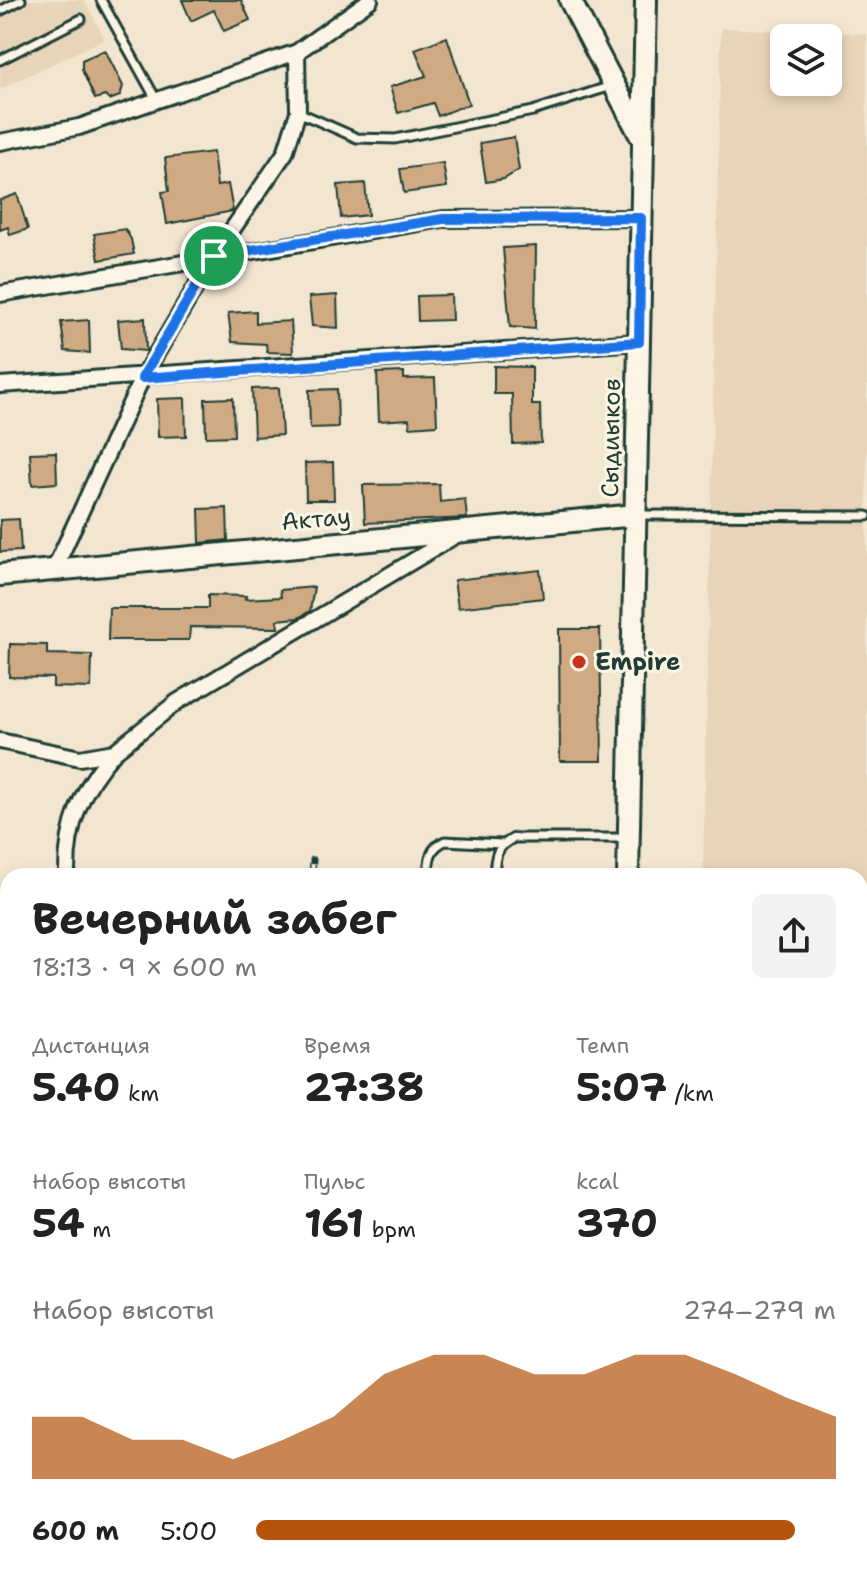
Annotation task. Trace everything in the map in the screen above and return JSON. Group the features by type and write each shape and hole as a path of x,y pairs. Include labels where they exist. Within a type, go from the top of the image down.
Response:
{"street":[{"path":"0,142 79,127 297,52 370,0"},
{"path":"570,0 642,139"},
{"name":"Сыдиыков","path":"628,868 646,0"},
{"path":"54,570 142,378 214,256 285,153 298,112 297,52"},
{"path":"0,294 60,282 141,273 214,256 443,219 641,218"},
{"path":"0,385 142,378 639,342"},
{"name":"Актау","path":"0,575 636,515"},
{"path":"67,868 66,848 76,806 91,778 114,752 177,702 462,532"},
{"path":"0,741 80,758 114,752"}],"lane":[{"path":"0,11 21,0"},
{"path":"101,0 157,101"},
{"path":"0,60 81,19"},
{"path":"298,112 357,138 395,139 533,111 614,85"},
{"path":"636,515 867,516"},
{"path":"429,868 431,852 445,841 502,844 533,836 629,838"},
{"path":"494,868 495,855 502,844"}],"shaded area":[{"path":"0,0 84,0 105,39 0,89"},
{"path":"721,28 770,30 770,96 842,96 842,33 867,34 867,868 703,868"}],"building":[{"path":"182,0 241,0 250,20 224,31 214,10 191,21"},
{"path":"447,37 469,104 438,116 433,103 398,113 390,87 426,76 415,49"},
{"path":"105,50 123,86 120,96 109,100 105,96 95,99 82,70 82,60"},
{"path":"514,137 519,170 504,179 486,182 480,143"},
{"path":"213,152 217,186 228,184 233,211 167,224 162,192 169,191 165,158"},
{"path":"443,163 447,187 404,193 400,169"},
{"path":"365,183 368,215 341,218 338,185"},
{"path":"17,194 28,229 10,235 8,227 0,230 0,200"},
{"path":"125,229 134,254 99,260 94,234"},
{"path":"536,246 535,329 510,327 503,248"},
{"path":"337,295 338,328 312,326 309,297"},
{"path":"451,295 452,320 418,321 417,296"},
{"path":"256,311 256,323 291,321 293,353 267,352 266,344 232,342 228,313"},
{"path":"145,318 146,351 121,349 118,320"},
{"path":"89,320 90,353 65,351 61,322"},
{"path":"494,366 532,367 532,405 540,405 541,443 513,444 512,394 494,394"},
{"path":"404,372 404,379 435,378 437,425 410,427 409,419 379,421 377,373"},
{"path":"279,388 282,435 254,437 252,389"},
{"path":"337,389 338,427 310,428 309,390"},
{"path":"185,398 186,436 158,437 157,399"},
{"path":"233,398 234,436 206,437 205,399"},
{"path":"56,452 57,483 32,485 30,453"},
{"path":"333,462 334,500 306,500 305,463"},
{"path":"439,484 440,502 465,499 467,518 365,523 363,485"},
{"path":"227,508 228,540 200,543 199,509"},
{"path":"19,519 21,551 0,552 0,520"},
{"path":"540,570 543,598 458,608 454,580"},
{"path":"314,587 310,611 298,618 277,620 278,628 190,627 189,640 108,640 109,608 208,608 208,595 246,596 245,599 281,597 280,590"},
{"path":"559,629 600,629 602,761 560,761"},
{"path":"10,644 47,645 47,654 92,655 91,688 53,687 53,678 9,677"}],"railway":[{"path":"312,868 313,860"}],"place":[{"name":"Empire","path":"579,662"}],"route":[{"path":"641,218 639,342 142,378 214,256 443,219 641,218"}]}
